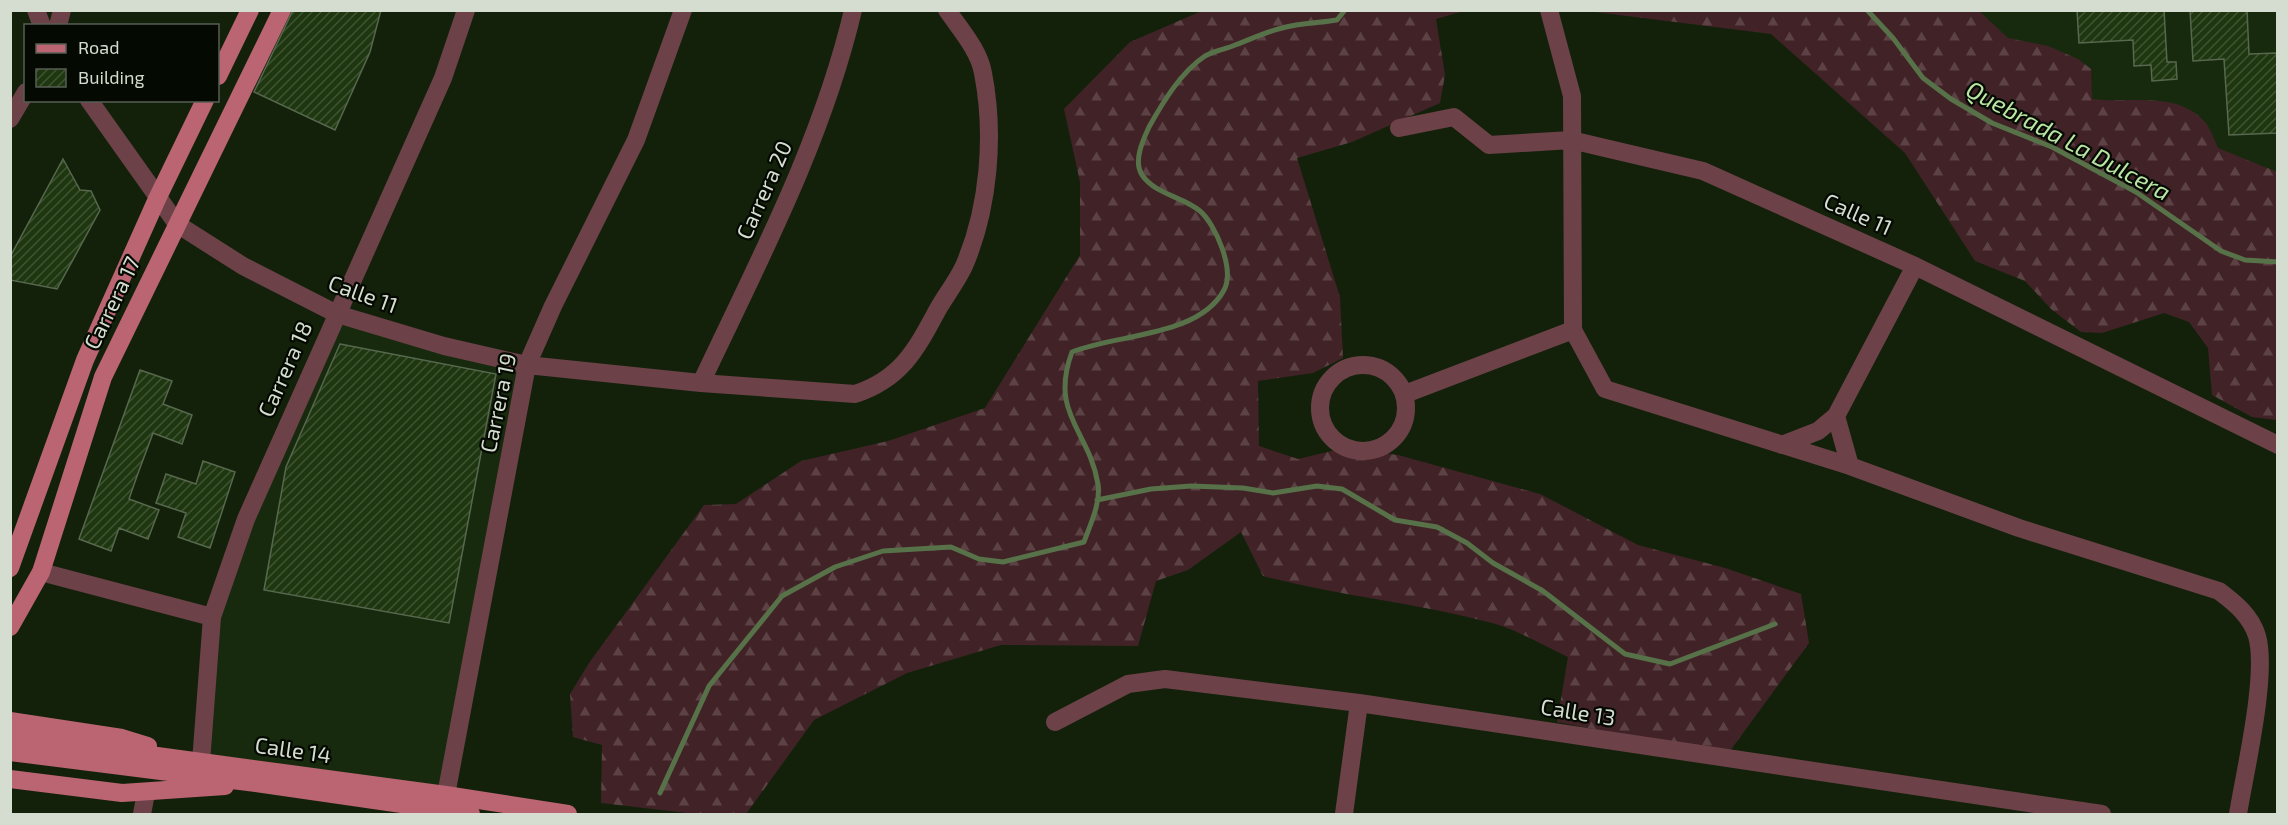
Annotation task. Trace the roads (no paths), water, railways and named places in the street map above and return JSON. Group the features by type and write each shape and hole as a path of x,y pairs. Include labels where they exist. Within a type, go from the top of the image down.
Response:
{"main road":[{"path":"219,74 250,10"},
{"name":"Carrera 17","path":"10,627 41,572 103,377 282,10"},
{"name":"Carrera 17","path":"11,566 85,360 204,102"},
{"path":"10,721 122,738 201,762"},
{"name":"Calle 14","path":"10,736 256,783 471,814"},
{"name":"Calle 14","path":"10,752 160,764 201,762 568,814"},
{"path":"10,779 122,794 146,794 256,783"}],"street":[{"name":"Carrera 18","path":"201,762 212,617 250,508 443,78 466,10"},
{"name":"Carrera 19","path":"446,795 527,365 553,306 636,140 683,10"},
{"name":"Carrera 20","path":"701,383 802,168 842,57 853,10"},
{"name":"Calle 11","path":"90,102 157,200 177,224 243,266 337,314 444,346 527,365 701,383 855,394 877,387 896,373 926,332 963,267 980,214 990,133 983,71 968,38 947,10"},
{"path":"1549,10 1572,96 1573,330 1605,389 1850,466 2019,528 2219,591 2239,606 2256,635 2260,654 2238,814"},
{"path":"10,119 24,95"},
{"name":"Calle 11","path":"1399,128 1454,117 1489,145 1571,140 1703,171 1915,266 2277,446"},
{"path":"1782,445 1818,431 1836,416 1915,266"},
{"path":"1405,394 1573,330"},
{"path":"1358,364 1373,365 1387,371 1398,381 1405,394 1407,408 1405,422 1388,444 1376,450 1362,452 1342,446 1326,432 1321,418 1320,404 1324,389 1332,377 1344,368 1358,364"},
{"path":"1836,416 1850,466"},
{"path":"41,572 212,617"},
{"name":"Calle 13","path":"1055,722 1128,684 1165,679 1359,703 2102,814"},
{"path":"1344,814 1359,703"},
{"path":"142,814 146,794"}],"waterway":[{"name":"Quebrada La Dulcera","path":"660,793 709,686 782,596 835,567 883,551 951,547 979,559 1003,562 1084,542 1099,491 1093,465 1068,407 1065,391 1066,373 1072,352 1177,326 1196,317 1212,305 1224,290 1227,281 1222,248 1206,218 1193,206 1154,187 1142,175 1138,163 1149,127 1180,79 1205,56 1282,28 1337,20 1345,10"},
{"name":"Quebrada La Dulcera","path":"1867,10 1893,38 1923,78 1951,99 1992,123 2052,147 2136,192 2221,251 2245,260 2278,262"},
{"path":"1097,500 1151,489 1191,486 1243,488 1273,493 1317,486 1342,489 1395,520 1437,527 1467,543 1493,563 1543,591 1625,654 1670,664 1775,624"}]}
